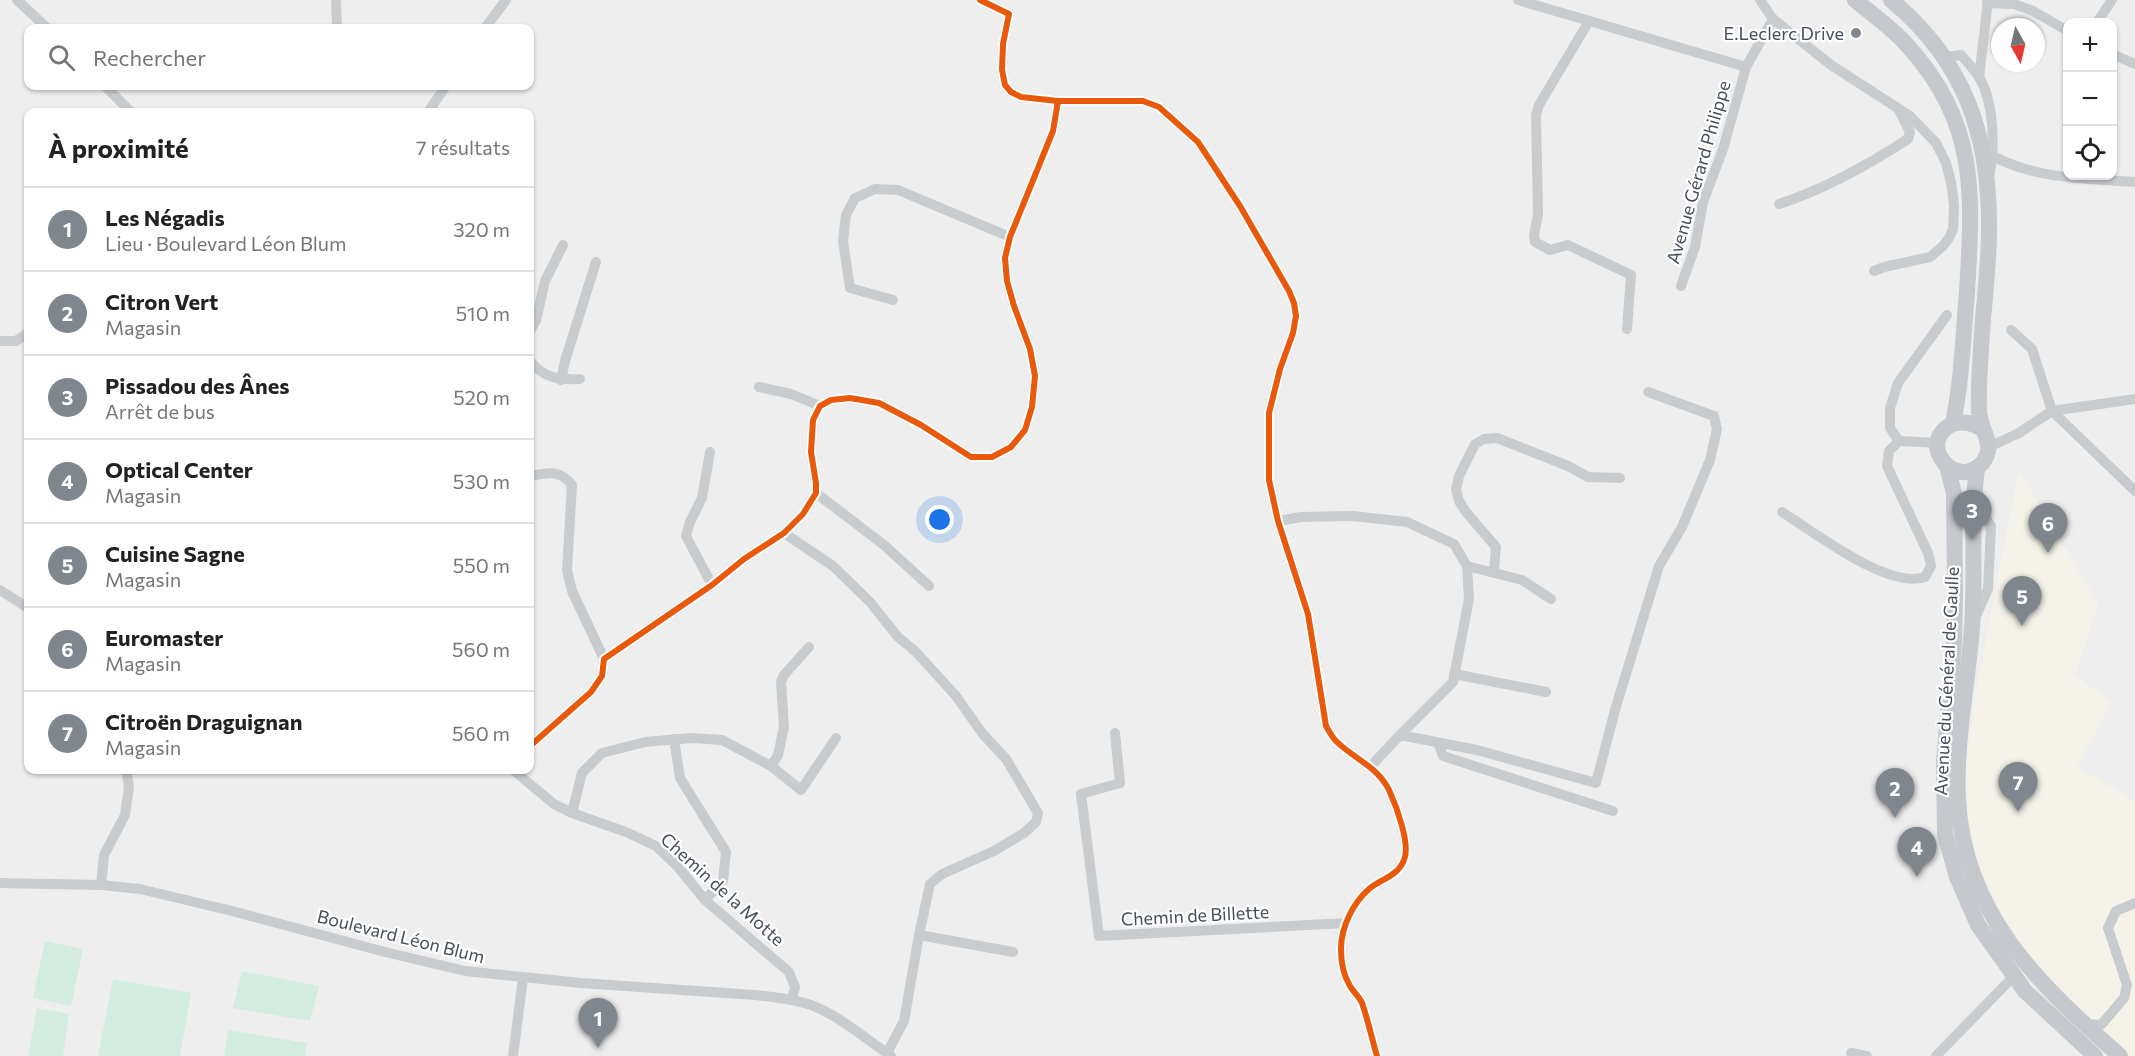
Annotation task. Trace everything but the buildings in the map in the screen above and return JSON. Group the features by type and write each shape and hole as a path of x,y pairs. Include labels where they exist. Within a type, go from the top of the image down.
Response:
{"main road":[{"path":"1855,0 1906,43 1935,80 1956,120 1965,149 1971,188 1971,236 1961,368 1953,423"},
{"path":"1890,0 1907,13 1945,57 1973,112 1988,182 1989,231 1979,412 1989,447"},
{"path":"1938,443 1943,431 1953,423 1964,421 1983,430"},
{"name":"Avenue du Général de Gaulle","path":"1938,443 1938,451 1947,466 1954,493 1954,642 1944,763 1945,834 1957,878 1978,925 2025,991 2095,1056"},
{"name":"Avenue du Général de Gaulle","path":"1989,447 1985,459 1977,468 1973,506 1972,624 1958,765 1961,831 1971,874 1992,918 2032,973 2120,1056"},
{"path":"1947,466 1956,471 1967,472 1977,468"}],"street":[{"path":"17,0 43,24"},
{"path":"336,0 337,24"},
{"path":"488,24 507,0"},
{"path":"980,0 1009,14 1003,44 1002,70 1005,85 1011,92 1020,97 1058,101 1143,101 1159,107 1198,142 1240,206 1294,303 1296,316 1293,333 1280,369 1269,413 1269,480 1278,521 1308,614 1326,726 1335,741 1371,766 1388,788 1401,819 1405,859 1393,873 1370,888 1356,903 1346,923 1341,948 1343,968 1348,984 1361,1002 1377,1056"},
{"name":"Avenue Gérard Philippe","path":"1518,0 1746,67"},
{"path":"1760,0 1773,19 1831,65 1910,116 1936,143 1946,164 1952,182 1954,206 1953,229 1943,246 1930,257 1874,271"},
{"path":"2100,18 2112,0"},
{"path":"1979,78 1988,2 2014,3 2033,10 2063,29"},
{"name":"Avenue Gérard Philippe","path":"1682,286 1695,247 1703,202 1723,149 1746,67 1773,19"},
{"path":"1589,21 1539,105 1536,115 1538,214 1534,235 1535,242 1550,250 1568,245 1631,275 1627,329"},
{"path":"1945,57 1961,55 1979,78 1991,112 1993,156 1988,182"},
{"path":"2117,56 2135,64"},
{"path":"109,90 127,108"},
{"path":"431,108 443,90"},
{"path":"604,659 784,533 803,514 816,493 811,452 813,420 820,406 831,400 850,398 879,403 921,425 971,457 992,457 1011,447 1025,430 1032,407 1035,376 1030,349 1007,281 1005,258 1010,237 1053,131 1058,101"},
{"path":"1779,204 1812,193 1908,139 1910,132 1897,107"},
{"path":"1993,156 2008,164 2061,176 2135,182"},
{"path":"893,300 850,288 843,241 846,215 855,198 875,189 898,190 1010,237"},
{"path":"534,324 545,281 563,245"},
{"path":"561,380 596,262"},
{"path":"1899,441 1890,428 1890,408 1898,383 1947,315"},
{"path":"2011,330 2032,350 2052,411 2135,491"},
{"path":"0,341 15,341 24,335"},
{"path":"534,366 539,372 561,380 580,379"},
{"path":"759,387 791,394 820,406"},
{"path":"1400,735 1477,750 1596,783 1615,710 1659,566 1682,527 1710,460 1717,429 1714,416 1648,392"},
{"path":"1989,447 2019,434 2052,411 2135,399"},
{"path":"1494,572 1496,547 1466,512 1459,501 1456,490 1459,477 1475,444 1484,439 1497,438 1568,466 1588,477 1620,478"},
{"path":"1899,441 1938,443"},
{"path":"1782,512 1865,565 1898,577 1914,580 1925,577 1931,566 1928,553 1887,466 1889,452 1899,441"},
{"path":"710,452 702,498 686,536 712,585"},
{"path":"534,475 551,473 564,476 572,485 567,570 572,591 604,659 602,676 591,692 534,742"},
{"path":"816,493 884,545 929,586"},
{"path":"1278,521 1302,517 1353,516 1407,522 1454,544 1467,566 1469,599 1453,682 1371,766"},
{"path":"784,533 833,566 870,602 898,637 915,651 956,696 982,733 1006,759 1038,813 1036,822 1023,833 993,851 942,874 930,884 904,1021 889,1055"},
{"path":"1467,566 1522,580 1551,599"},
{"path":"0,590 24,605"},
{"path":"771,766 778,755 784,727 781,682 784,675 808,647"},
{"path":"1454,674 1546,692"},
{"name":"Chemin de Billette","path":"1115,733 1120,783 1081,794 1099,936 1346,923"},
{"path":"572,813 582,773 602,753 645,742 692,738 722,740 771,766 801,790 836,738"},
{"path":"674,739 680,778 726,852 723,881 705,900"},
{"path":"1438,743 1443,756 1613,811"},
{"path":"102,885 104,855 125,815 129,787 127,774"},
{"name":"Chemin de la Motte","path":"518,774 554,804 656,846 678,867 705,900 789,972 795,987 792,1000"},
{"name":"Boulevard Léon Blum","path":"0,883 102,885 140,890 465,971 523,978 755,995 792,1000 812,1005 833,1016 889,1055"},
{"path":"2084,1024 2102,1025 2124,998 2127,985 2108,928 2116,911 2135,903"},
{"path":"919,935 1013,952"},
{"path":"1936,1056 2014,976"},
{"path":"513,1056 523,978"},
{"path":"1851,1053 1867,1056"}],"shaded area":[{"path":"2019,470 2098,604 2075,675 2111,702 2077,767 2135,801 2135,1056 2129,1056 2090,1024 2030,957 2004,918 1977,862 1968,829 1966,766 1975,696"}],"green space":[{"path":"45,941 83,949 71,1006 33,998"},
{"path":"242,971 319,986 310,1021 233,1008"},
{"path":"113,979 191,993 180,1056 98,1056"},
{"path":"37,1008 69,1014 63,1056 28,1056"},
{"path":"228,1030 307,1043 305,1056 224,1056"}],"cycle path":[{"path":"980,0 1009,14 1003,44 1002,70 1005,85 1011,92 1021,97 1058,101 1143,101 1159,107 1198,142 1240,206 1294,303 1296,316 1293,333 1280,369 1269,413 1269,480 1278,521 1308,614 1326,726 1336,741 1372,769 1384,782 1399,815 1406,845 1404,860 1398,870 1369,889 1358,901 1343,932 1341,958 1344,971 1350,987 1362,1003 1377,1056"},
{"path":"534,742 591,692 602,676 604,659 784,533 803,514 816,493 811,452 813,420 820,406 831,400 850,398 879,403 921,425 971,457 992,457 1011,447 1025,430 1032,407 1035,376 1030,349 1007,281 1005,258 1010,237 1053,131 1058,101"}],"place":[{"name":"E.Leclerc Drive","path":"1856,33"},
{"name":"Pissadou des Ânes","path":"1972,540"},
{"name":"Euromaster","path":"2048,553"},
{"name":"Cuisine Sagne","path":"2022,626"},
{"name":"Citroën Draguignan","path":"2018,812"},
{"name":"Citron Vert","path":"1895,818"},
{"name":"Optical Center","path":"1917,877"},
{"name":"Les Négadis","path":"598,1048"}]}
